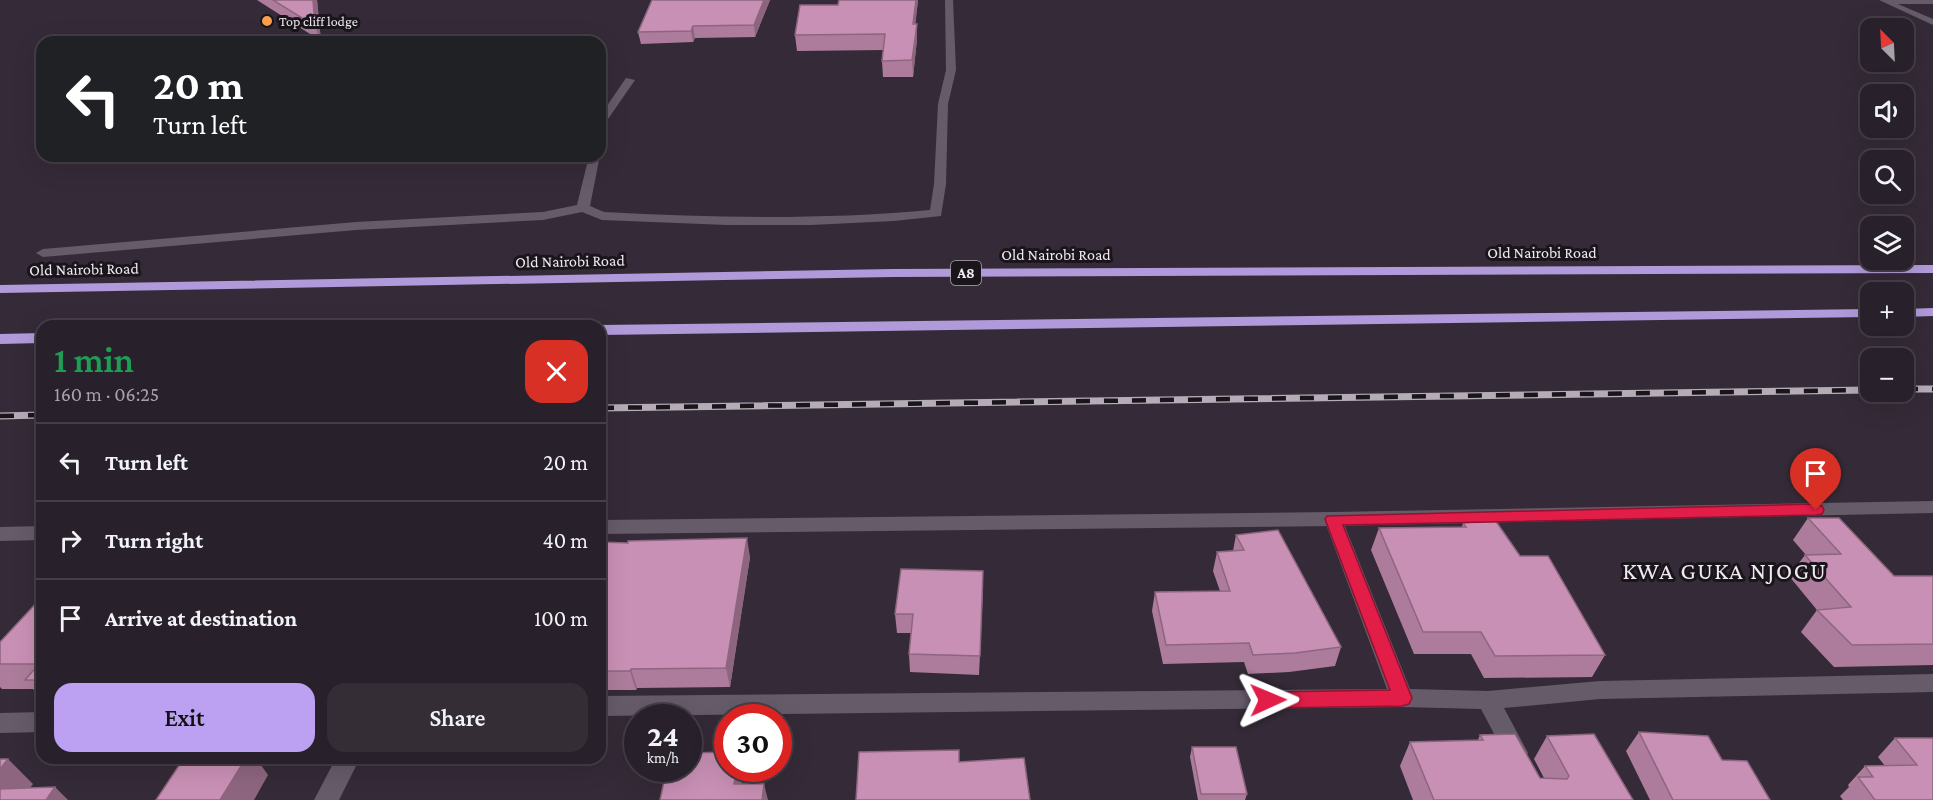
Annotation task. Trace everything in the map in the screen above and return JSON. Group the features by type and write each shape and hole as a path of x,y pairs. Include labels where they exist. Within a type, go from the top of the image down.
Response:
{"highway":[{"name":"Old Nairobi Road","path":"0,289 893,273 1933,269"},
{"path":"1914,313 1933,312"},
{"path":"606,330 1860,313"},
{"path":"0,339 36,338"}],"street":[{"path":"43,253 356,226 543,216 583,208 602,216 724,222 877,220 936,213 943,104 951,70 949,0"},
{"path":"1884,1 1933,1"},
{"path":"1884,1 1933,22"},
{"path":"606,116 630,80"},
{"path":"583,208 594,162"},
{"path":"606,527 1333,519 1933,507"},
{"path":"1333,519 1402,698"},
{"path":"0,534 36,533"},
{"path":"606,706 1402,698 1488,700 1600,690 1933,683"},
{"path":"1488,700 1525,770"},
{"path":"0,723 36,722"},
{"path":"326,800 345,764"}],"building":[{"path":"273,0 313,0 315,26"},
{"path":"652,0 764,0 754,25 693,26 691,31 638,32"},
{"path":"839,0 916,0 913,24 917,24 912,60 882,61 885,34 795,35 800,5 838,5"},
{"path":"1808,518 1839,518 1894,576 1933,576 1933,644 1852,645 1817,610 1851,607 1805,555 1841,554"},
{"path":"1495,520 1520,556 1548,556 1605,655 1495,656 1481,632 1423,632 1379,528 1466,527 1463,523"},
{"path":"1278,530 1341,647 1295,653 1253,655 1249,643 1166,645 1155,592 1230,591 1217,552 1244,550 1236,535"},
{"path":"747,538 726,668 606,671 606,542 628,543 628,541"},
{"path":"901,569 983,571 980,656 909,654 913,614 895,614"},
{"path":"36,603 36,664 0,664 0,642"},
{"path":"36,667 36,680 25,680"},
{"path":"1639,732 1708,736 1722,760 1747,761 1770,800 1673,800"},
{"path":"1515,734 1540,778 1567,779 1569,776 1547,736 1594,734 1633,800 1434,800 1410,742 1483,740 1480,735"},
{"path":"1895,738 1933,738 1933,800 1875,800 1858,777 1873,777 1865,766 1917,765"},
{"path":"1192,747 1236,747 1247,794 1201,794"},
{"path":"959,750 959,762 1024,758 1030,800 856,800 859,752"},
{"path":"714,752 714,782 764,784 762,800 660,800 664,782 702,782 702,753"},
{"path":"0,759 8,759 0,769"},
{"path":"180,764 242,764 220,800 156,800"},
{"path":"55,787 46,800 0,800 0,789"}],"railway":[{"path":"1914,389 1933,389"},
{"path":"606,408 1860,390"},
{"path":"0,416 36,415"}],"place":[{"name":"Top cliff lodge","path":"267,21"}],"district":[{"name":"KWA GUKA NJOGU","path":"1725,570"}],"route":[{"path":"1268,700 1402,698 1333,519 1816,510"}]}
